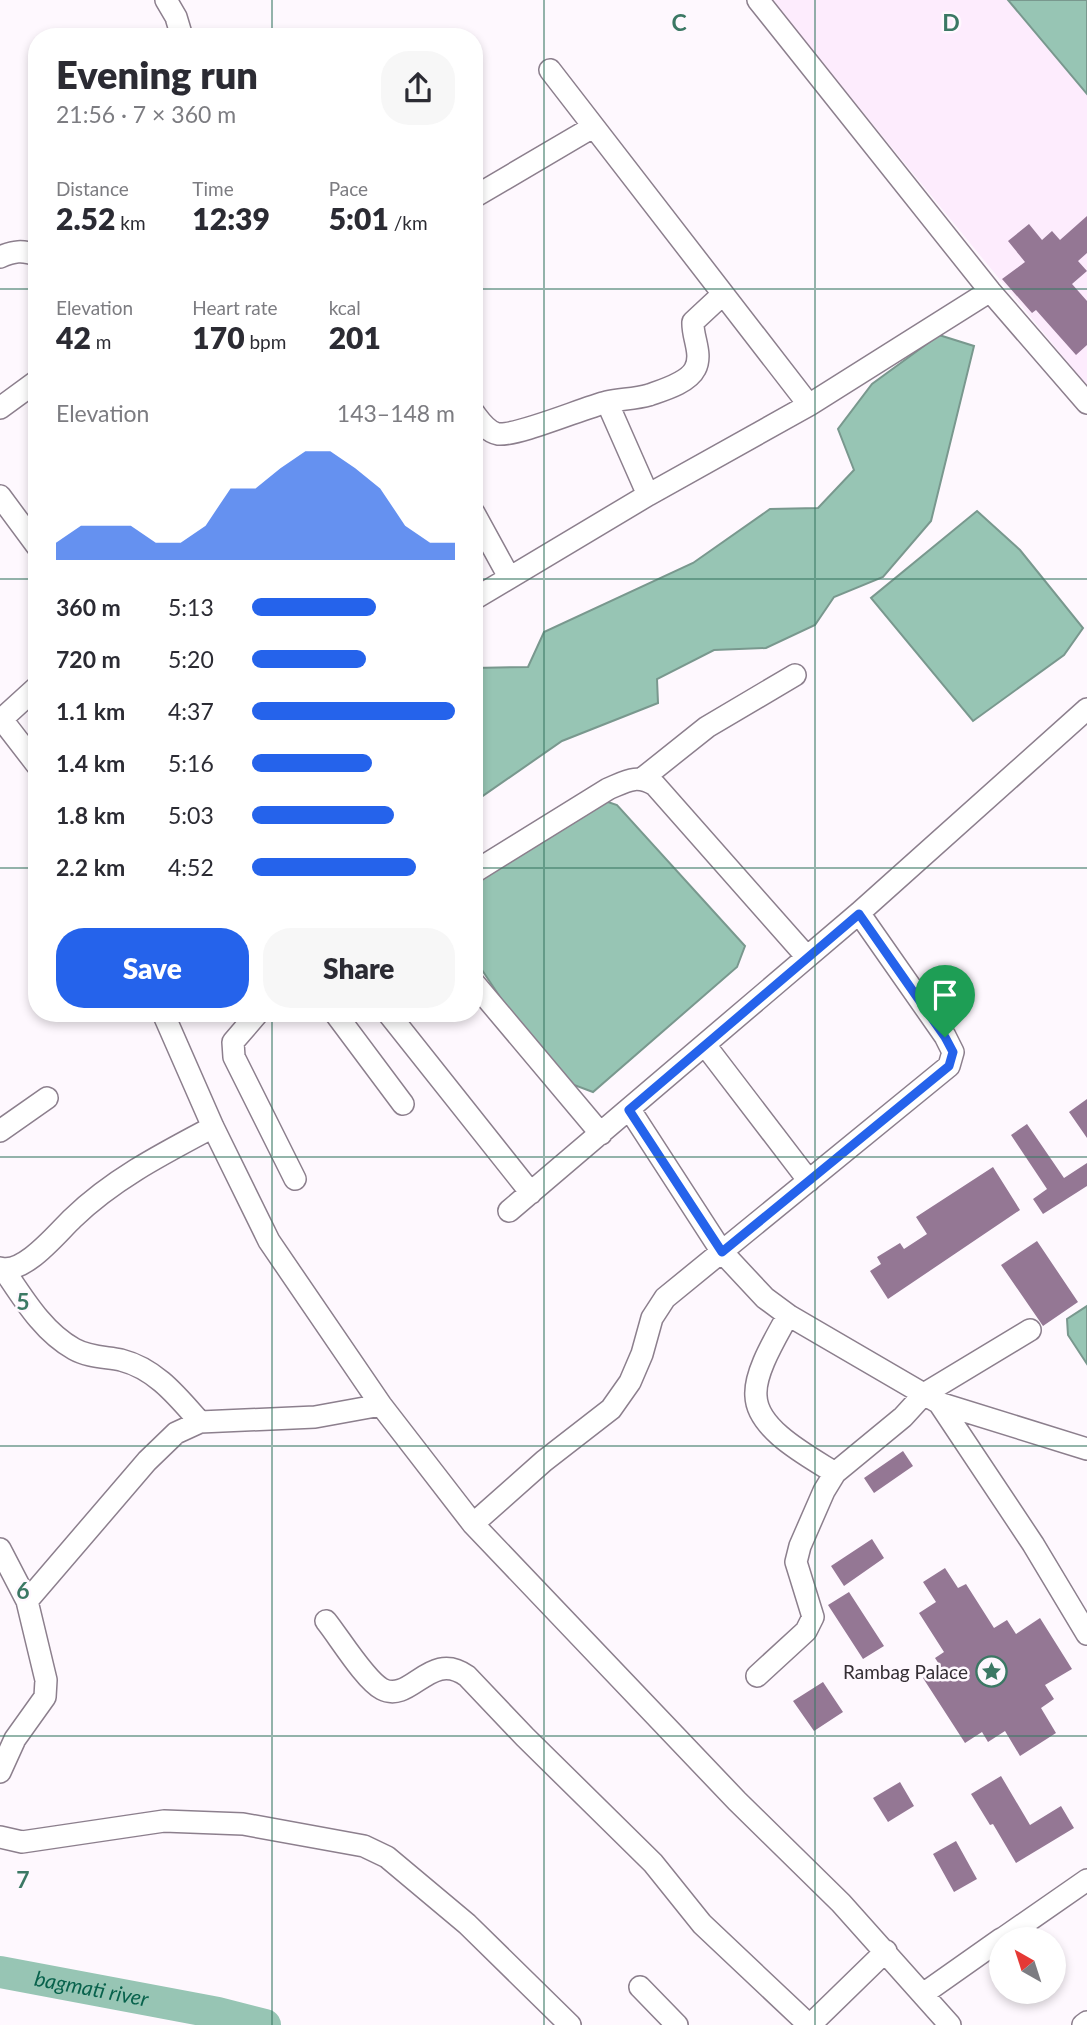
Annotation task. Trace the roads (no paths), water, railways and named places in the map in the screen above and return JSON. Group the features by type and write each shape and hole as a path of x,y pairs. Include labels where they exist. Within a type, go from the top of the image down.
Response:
{"street":[{"path":"166,0 179,28"},
{"path":"758,0 990,291 1087,403"},
{"path":"550,70 809,405"},
{"path":"483,192 593,127"},
{"path":"0,257 12,252 28,252"},
{"path":"483,593 648,495 809,405 990,291"},
{"path":"483,424 497,434 517,430 607,402 648,395 685,380 695,369 698,353 692,333 692,321 722,295"},
{"path":"0,408 28,388"},
{"path":"607,402 648,495"},
{"path":"0,496 28,534"},
{"path":"483,529 509,577"},
{"path":"483,866 608,789 631,779 643,778 707,727 795,675"},
{"path":"28,695 1,718 28,753"},
{"path":"509,1211 859,914 1087,709"},
{"path":"643,778 655,785 807,957"},
{"path":"473,1524 544,1461 611,1409 630,1381 642,1354 652,1318 665,1298 949,1066 953,1052 945,1037 859,914"},
{"path":"483,994 601,1134"},
{"path":"167,1022 213,1127 269,1241 381,1405 473,1524 737,1801 841,1903 950,2025"},
{"path":"250,1022 233,1042 234,1057 295,1179"},
{"path":"342,1022 402,1104"},
{"path":"395,1022 531,1193"},
{"path":"705,1045 809,1181"},
{"path":"0,1131 47,1098"},
{"path":"629,1110 722,1252 765,1298 788,1315 931,1399 1087,1449"},
{"path":"200,1422 165,1382 151,1373 124,1361 85,1354 73,1349 8,1293 2,1269 16,1268 29,1260 81,1210 140,1167 213,1127"},
{"path":"788,1315 764,1364 755,1397 761,1412 781,1438 835,1473"},
{"path":"757,1676 806,1632 813,1617 796,1562 800,1546 824,1491 835,1473 903,1417 1030,1330"},
{"path":"931,1399 1033,1544 1087,1634"},
{"path":"27,1601 146,1461 176,1433 200,1422 315,1417 381,1405"},
{"path":"0,1549 27,1601 46,1680 44,1697 15,1739 0,1772"},
{"path":"326,1621 370,1679 383,1690 397,1692 432,1671 444,1667 456,1668 467,1676 653,1863 702,1924 810,2025 886,1951"},
{"path":"0,1837 22,1842 164,1821 243,1825 364,1846 387,1857 467,1924 570,2025"},
{"path":"1018,1927 1087,1880"},
{"path":"923,1994 989,1947"},
{"path":"640,1987 677,2025"}],"waterway":[{"name":"bagmati river","path":"0,1972 218,2013 265,2025"}],"place":[{"name":"Rambag Palace","path":"991,1672"}]}
